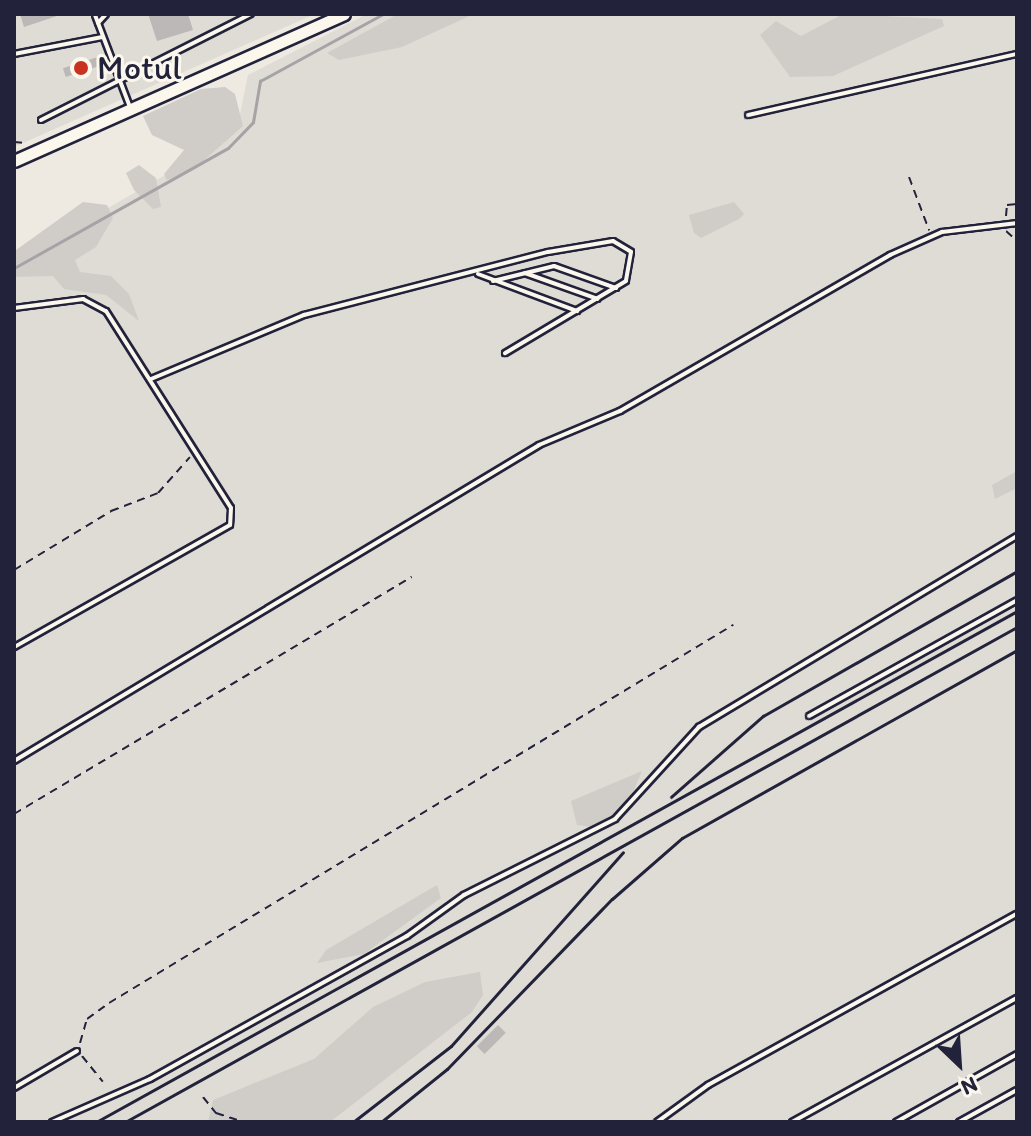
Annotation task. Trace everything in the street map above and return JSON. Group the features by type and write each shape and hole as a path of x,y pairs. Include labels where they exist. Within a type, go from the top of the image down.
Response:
{"street":[{"path":"14,174 14,162 344,14"}],"lane":[{"path":"98,23 106,14"},
{"path":"41,120 120,85 251,14"},
{"path":"95,15 131,109"},
{"path":"14,54 102,37"},
{"path":"748,115 1017,54"},
{"path":"14,761 539,445 620,411 931,235 1017,223"},
{"path":"151,379 304,315 613,241 634,261 616,288 505,353"},
{"path":"493,281 554,266 616,288"},
{"path":"476,273 577,311"},
{"path":"523,273 598,299"},
{"path":"14,308 68,299 96,303 151,379 231,508 230,525 14,647"},
{"path":"52,1122 150,1079 407,936 464,895 615,819 699,727 1017,536"},
{"path":"809,716 1017,600"},
{"path":"657,1122 708,1085 1017,914"},
{"path":"792,1122 1017,998"},
{"path":"14,1088 77,1051"},
{"path":"896,1122 1017,1054"},
{"path":"959,1122 1017,1090"}],"path":[{"path":"909,177 931,235"},
{"path":"1017,204 1007,205 1005,223 1008,240 1017,241"},
{"path":"14,570 111,511 158,493 182,470 192,444"},
{"path":"14,814 412,577"},
{"path":"103,1082 77,1051 87,1019 100,1009 733,625"},
{"path":"203,1097 216,1113 244,1122"}],"shaded area":[{"path":"14,14 315,14 14,147"},
{"path":"367,14 1017,14 1017,1122 14,1122 14,262 195,158 238,124 248,75"},
{"path":"398,14 474,14 402,47 339,60 327,53"},
{"path":"843,14 942,19 944,26 833,76 790,77 760,35 776,21 801,36"},
{"path":"225,87 235,94 243,126 192,171 167,180 164,174 184,150 152,135 143,116 201,89"},
{"path":"139,165 156,178 161,207 153,209 134,190 126,173"},
{"path":"83,202 107,205 113,218 96,247 75,260 80,272 111,276 129,294 139,321 106,295 64,289 53,276 14,277 16,250"},
{"path":"734,202 744,214 739,219 701,238 694,233 689,215"},
{"path":"1017,471 1017,488 995,499 992,485"},
{"path":"642,771 624,813 598,828 577,825 571,801"},
{"path":"437,885 441,898 364,954 317,963 326,950"},
{"path":"480,972 483,995 472,1012 330,1122 208,1122 213,1100 314,1059 373,1007 425,982"}],"building":[{"name":"Motul","path":"20,14 57,14 57,16 24,27"},
{"path":"148,14 188,14 193,30 157,41"},
{"name":"Motul","path":"101,56 104,65 66,77 63,68"},
{"path":"498,1025 506,1033 485,1054 477,1046"}],"waterway":[{"path":"14,268 228,148 253,122 260,81 383,14"}],"railway":[{"path":"671,797 763,716 1017,571"},
{"path":"96,1122 1017,611"},
{"path":"125,1122 1017,627"},
{"path":"381,1122 447,1069 612,899 682,838 1017,650"},
{"path":"353,1122 451,1046 623,852"}],"place":[{"name":"Motul","path":"81,68"}]}
